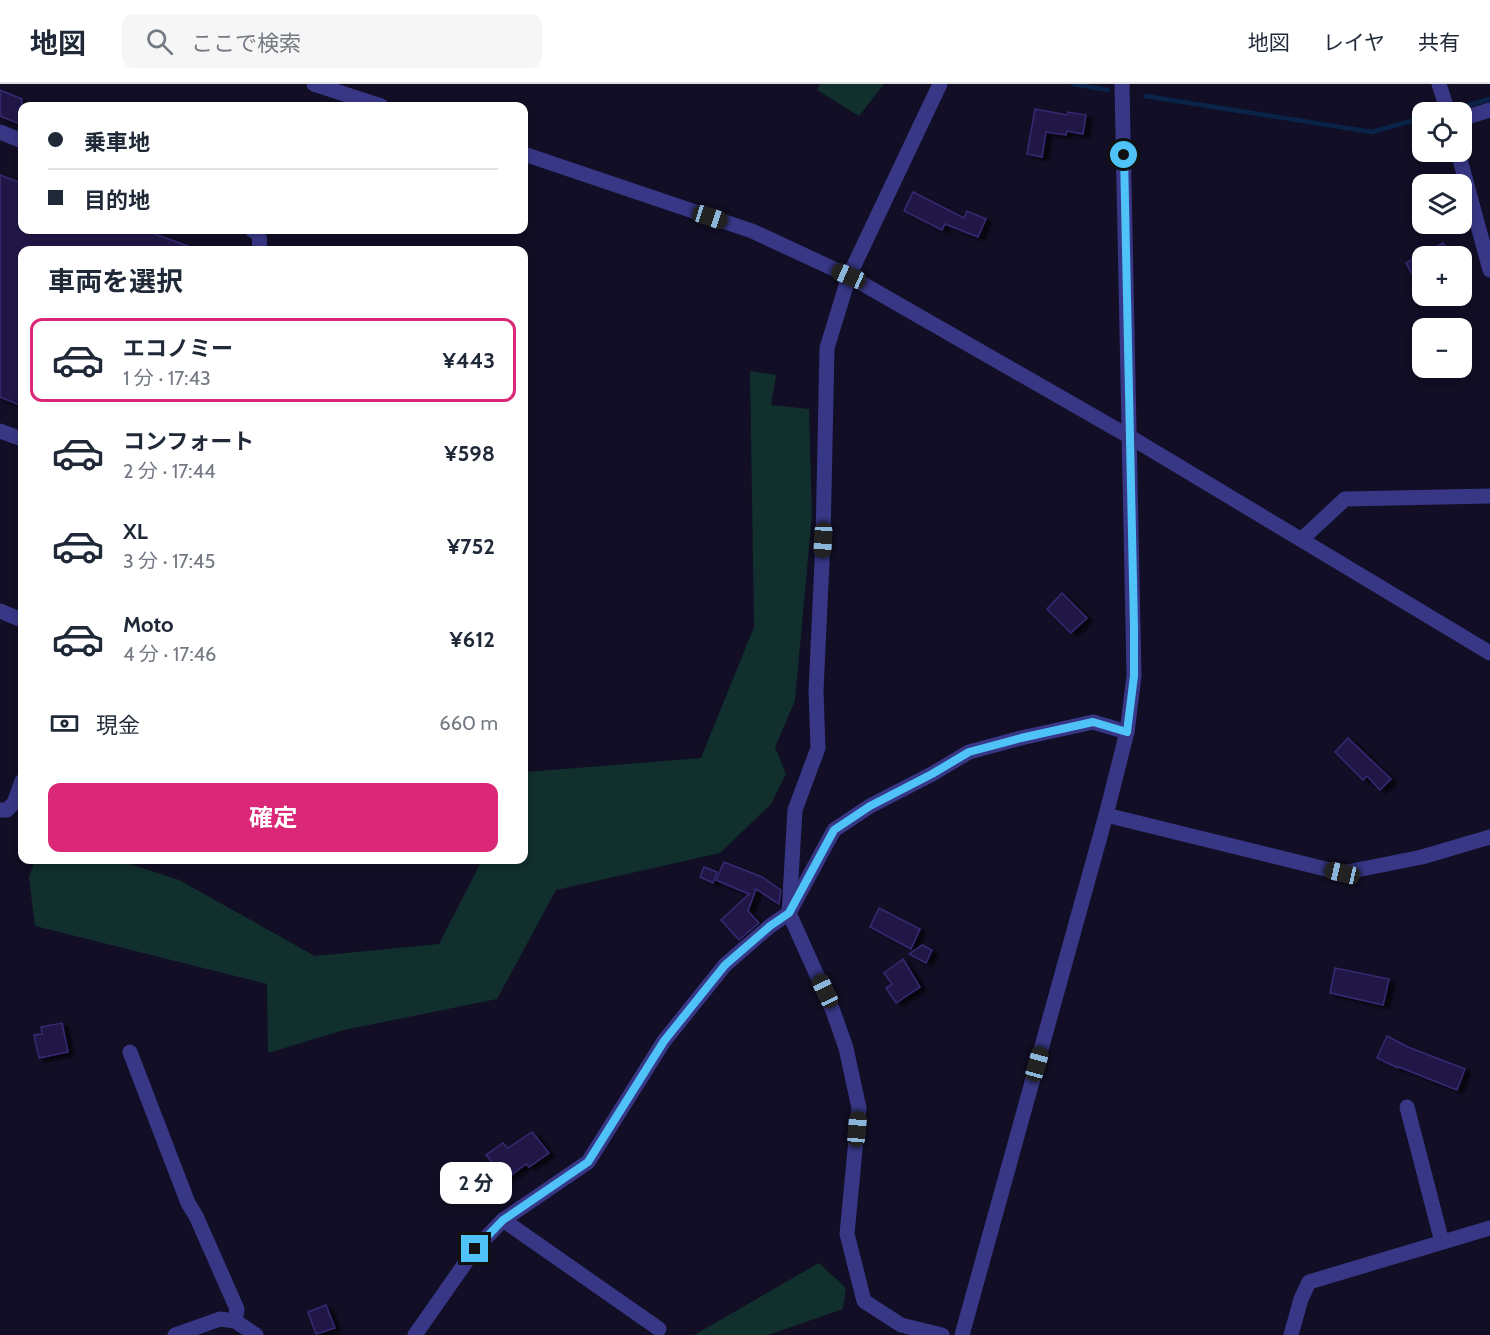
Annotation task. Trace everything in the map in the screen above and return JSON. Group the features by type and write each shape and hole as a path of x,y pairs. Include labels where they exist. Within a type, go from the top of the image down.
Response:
{"street":[{"path":"314,84 369,102"},
{"path":"940,84 849,276 827,348 823,540 816,692 818,747 795,810 789,913 833,1011 846,1048 859,1108 847,1234 864,1301 901,1325 942,1335"},
{"path":"962,1335 1127,732 1134,676 1122,84"},
{"path":"1439,84 1445,102"},
{"path":"1472,116 1490,110"},
{"path":"0,132 18,139"},
{"path":"528,155 752,231 849,276 1130,437 1490,653"},
{"path":"1461,162 1490,270"},
{"path":"0,431 18,438"},
{"path":"1302,539 1345,499 1490,496"},
{"path":"0,613 18,619"},
{"path":"415,1335 475,1249 503,1220 588,1162 664,1041 725,965 770,926 789,913 834,830 870,806 969,752 1093,722 1127,732"},
{"path":"0,810 7,810 14,803 18,792"},
{"path":"1106,815 1342,873 1422,857 1490,837"},
{"path":"130,1052 188,1203 196,1216 237,1309 236,1321"},
{"path":"1407,1107 1442,1242"},
{"path":"503,1220 659,1329"},
{"path":"1291,1335 1301,1299 1309,1282 1490,1228"},
{"path":"175,1335 220,1319 236,1321 256,1335"}],"green space":[{"path":"820,84 884,84 859,116 817,90"},
{"path":"750,371 776,375 771,405 809,409 812,515 795,701 775,747 786,774 771,804 720,853 556,890 497,999 344,1030 268,1053 267,984 35,926 29,877 34,864 130,864 179,880 315,956 439,944 480,864 528,864 528,772 701,758 754,627"},
{"path":"819,1263 846,1288 843,1309 768,1335 694,1335"}],"building":[{"path":"0,90 22,99 22,102 18,102 18,123 0,116"},
{"path":"1035,109 1067,115 1068,112 1086,115 1083,134 1067,131 1066,135 1046,132 1042,157 1027,154"},
{"path":"0,175 18,182 18,234 155,234 188,246 18,246 18,404 0,397"},
{"path":"913,192 964,218 967,211 986,219 978,237 945,224 942,230 904,211"},
{"path":"1412,260 1412,274 1406,263"},
{"path":"1062,593 1087,618 1071,633 1047,609"},
{"path":"1348,738 1391,779 1380,790 1367,776 1363,780 1335,752"},
{"path":"724,862 762,877 781,890 779,904 756,889 748,911 759,923 739,940 721,920 749,894 716,880"},
{"path":"704,867 717,872 713,883 700,877"},
{"path":"879,908 920,929 911,949 870,927"},
{"path":"922,945 932,950 926,963 909,954"},
{"path":"903,959 920,987 896,1003 886,988 892,984 884,973"},
{"path":"1335,968 1389,979 1383,1005 1330,993"},
{"path":"62,1023 68,1052 39,1058 34,1035 42,1034 41,1027"},
{"path":"1387,1036 1408,1047 1465,1069 1457,1090 1377,1058"},
{"path":"532,1132 549,1153 529,1167 526,1164 506,1179 486,1155 503,1143 508,1148"},
{"path":"326,1305 335,1328 316,1334 308,1312"}],"waterway":[{"path":"1073,84 1108,90"},
{"path":"1145,96 1372,132 1412,121"},
{"path":"1472,104 1490,99"}],"route":[{"path":"475,1249 503,1220 588,1162 664,1041 725,965 770,926 789,913 834,830 870,806 969,752 1093,722 1127,732 1134,676 1134,628 1124,155"}]}
